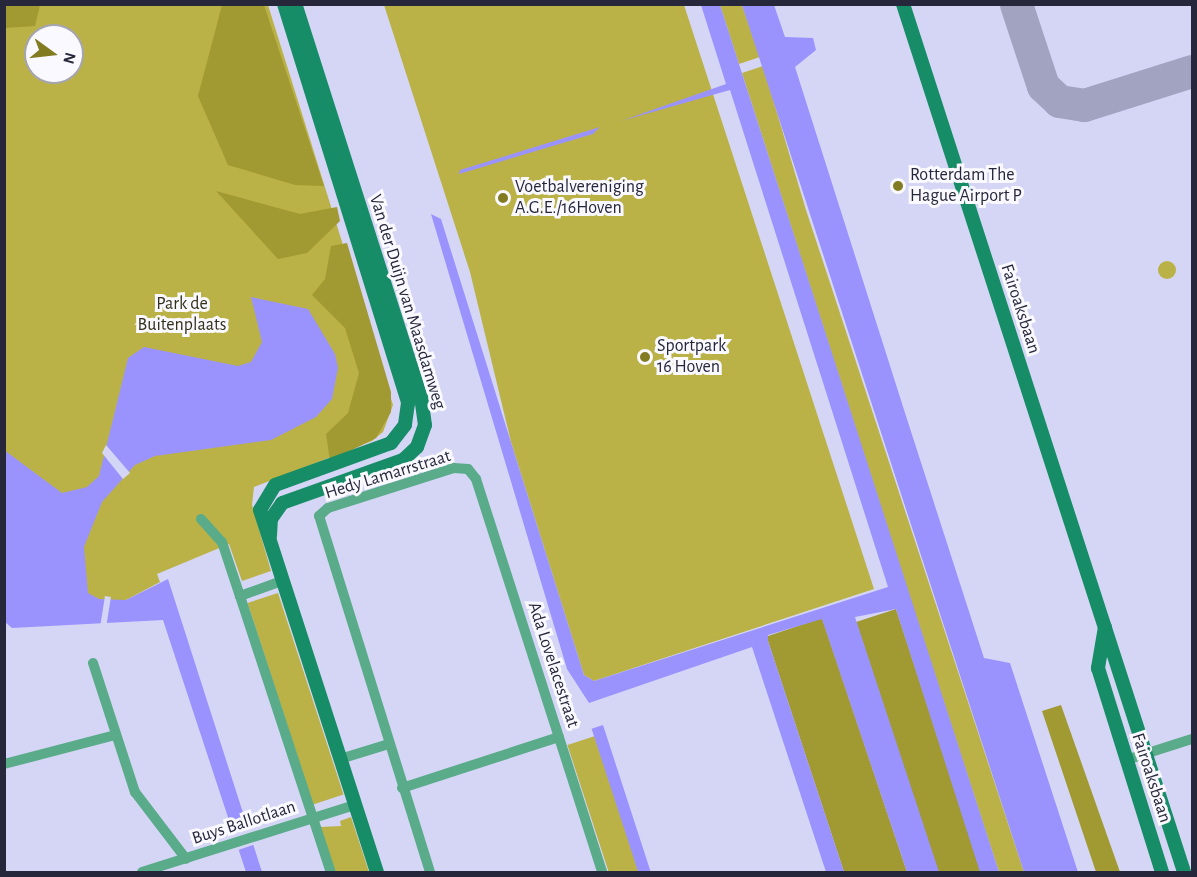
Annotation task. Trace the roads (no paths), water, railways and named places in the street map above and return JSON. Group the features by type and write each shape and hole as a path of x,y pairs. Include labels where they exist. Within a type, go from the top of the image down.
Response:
{"street":[{"name":"Van der Duijn van Maasdamweg","path":"284,4 408,403 405,425 391,443 270,489 260,518 376,873"},
{"name":"Van der Duijn van Maasdamweg","path":"274,556 269,527 282,503 403,460 417,447 425,425 421,398 295,4"},
{"name":"Fairoaksbaan","path":"903,4 1184,873"},
{"name":"Hedy Lamarrstraat","path":"389,744 319,516 328,508 442,472 468,469"},
{"name":"Ada Lovelacestraat","path":"468,469 476,478 602,873"},
{"path":"201,519 222,542 331,873"},
{"path":"240,596 282,581"},
{"name":"Fairoaksbaan","path":"1105,625 1098,668 1162,873"},
{"path":"93,663 135,792 186,859"},
{"path":"4,764 115,735"},
{"path":"402,788 559,737"},
{"path":"1126,760 1192,742"},
{"path":"340,759 389,744 430,873"},
{"name":"Buys Ballotlaan","path":"142,873 164,869 229,844 355,805"}],"place":[{"name":"Rotterdam The Hague Airport P","path":"898,186"},
{"name":"Voetbalvereniging A.G.E./16Hoven","path":"503,198"},
{"name":"Sportpark 16 Hoven","path":"645,357"}],"park label":[{"name":"Park de Buitenplaats","path":"182,315"}]}
